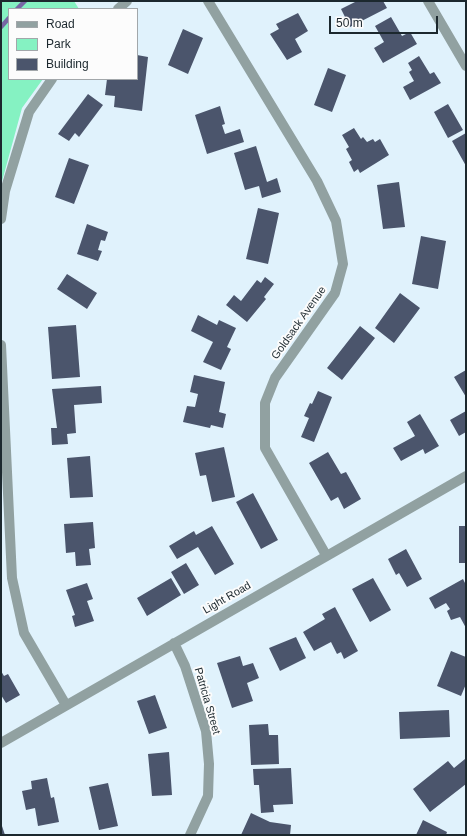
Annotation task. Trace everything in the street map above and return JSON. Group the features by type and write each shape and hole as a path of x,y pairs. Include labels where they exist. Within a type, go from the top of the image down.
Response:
{"street":[{"path":"119,8 127,1"},
{"name":"Goldsack Avenue","path":"208,1 317,182 336,221 343,264 335,293 275,378 265,403 265,448 326,555"},
{"path":"428,1 466,66"},
{"path":"1,219 5,190 29,112 51,80"},
{"path":"1,345 12,578 24,633 66,705"},
{"name":"Light Road","path":"1,743 326,555 466,476"},
{"name":"Patricia Street","path":"174,644 185,666 206,731 209,764 208,796 190,835"}],"green space":[{"path":"1,1 74,1 78,8 8,8 8,80 42,80 22,108 1,185"}],"building":[{"path":"357,1 383,1 387,8 350,27 341,9"},
{"path":"298,13 308,31 295,39 302,52 287,60 270,34 279,29 276,24"},
{"path":"391,17 402,36 410,32 417,44 383,63 374,48 384,42 375,26"},
{"path":"183,29 203,38 188,74 168,65"},
{"path":"138,55 148,57 142,111 114,107 115,96 105,95 107,80 138,80"},
{"path":"419,56 430,74 434,72 441,83 410,100 403,87 414,81 409,72 412,70 408,63"},
{"path":"328,68 346,75 332,112 314,105"},
{"path":"88,94 103,105 79,137 75,133 69,141 58,134"},
{"path":"448,104 463,130 448,138 434,112"},
{"path":"220,106 225,124 222,125 225,134 240,129 244,142 207,154 195,115"},
{"path":"354,128 361,139 363,137 367,142 373,139 375,142 380,139 389,155 360,173 358,169 354,172 349,162 352,160 346,149 349,147 342,135"},
{"path":"466,133 466,166 452,141"},
{"path":"256,146 267,182 277,178 281,192 262,198 259,186 245,190 234,153"},
{"path":"69,158 89,165 74,204 55,197"},
{"path":"399,182 405,227 383,229 377,185"},
{"path":"258,208 279,213 268,264 246,259"},
{"path":"87,224 108,232 105,241 101,240 98,250 102,251 98,261 77,254"},
{"path":"421,236 446,241 438,289 412,284"},
{"path":"67,274 97,293 87,309 57,289"},
{"path":"265,277 274,284 264,297 266,299 247,322 226,305 234,295 241,301 257,280 261,283"},
{"path":"400,293 420,308 394,343 375,328"},
{"path":"198,315 217,325 219,320 236,328 227,347 231,349 221,370 203,362 213,342 191,331"},
{"path":"76,325 80,377 52,379 48,327"},
{"path":"360,326 375,338 342,380 327,368"},
{"path":"466,370 466,397 454,377"},
{"path":"194,375 225,382 219,412 226,414 223,428 211,425 210,428 183,422 187,406 195,407 198,394 190,392"},
{"path":"101,386 102,403 74,405 76,433 67,434 68,444 52,445 51,428 57,428 52,389"},
{"path":"318,391 332,397 314,442 301,437 309,418 304,416"},
{"path":"466,411 466,432 459,436 450,420"},
{"path":"420,414 439,446 425,454 423,449 401,461 393,448 415,436 407,422"},
{"path":"224,447 235,497 212,502 206,475 200,476 195,453"},
{"path":"328,452 341,474 346,472 361,499 344,509 338,497 331,501 309,463"},
{"path":"90,456 93,497 70,498 67,458"},
{"path":"253,493 278,540 261,549 236,502"},
{"path":"93,522 95,548 89,549 91,565 76,566 75,552 66,553 64,524"},
{"path":"212,526 234,564 215,575 198,547 177,559 169,546 194,531 196,535"},
{"path":"459,526 466,526 466,563 459,563"},
{"path":"406,549 422,579 407,587 399,573 396,575 388,559"},
{"path":"186,563 199,585 184,594 171,572"},
{"path":"171,578 181,595 147,616 137,598"},
{"path":"373,578 391,610 370,622 352,589"},
{"path":"463,579 466,585 466,628 460,617 451,620 447,611 450,609 446,603 435,609 429,598"},
{"path":"87,583 93,599 87,601 94,621 75,627 72,616 75,615 66,590"},
{"path":"335,607 358,651 344,659 341,652 337,654 331,642 314,651 303,632 325,619 322,614"},
{"path":"296,637 306,658 280,671 269,648"},
{"path":"451,651 466,657 466,684 461,696 437,686"},
{"path":"240,656 243,666 253,663 259,678 247,683 253,701 232,708 217,663"},
{"path":"1,671 4,676 8,674 20,695 6,703 1,695"},
{"path":"155,695 167,728 149,734 137,701"},
{"path":"449,710 450,737 400,739 399,712"},
{"path":"268,724 269,735 278,735 279,764 251,765 249,725"},
{"path":"169,752 172,795 152,796 148,754"},
{"path":"465,759 466,784 430,812 413,789 448,761 454,768"},
{"path":"291,768 293,804 273,805 274,812 261,813 259,785 254,785 253,769"},
{"path":"47,778 51,798 54,797 59,822 38,826 35,808 26,810 22,791 32,789 31,781"},
{"path":"108,783 118,826 99,830 89,787"},
{"path":"251,813 270,822 291,825 290,835 241,835"},
{"path":"423,820 447,832 446,835 416,835"},
{"path":"1,823 5,835 1,835"}],"waterway":[{"path":"18,8 25,1"},
{"path":"1,27 8,19"}]}
